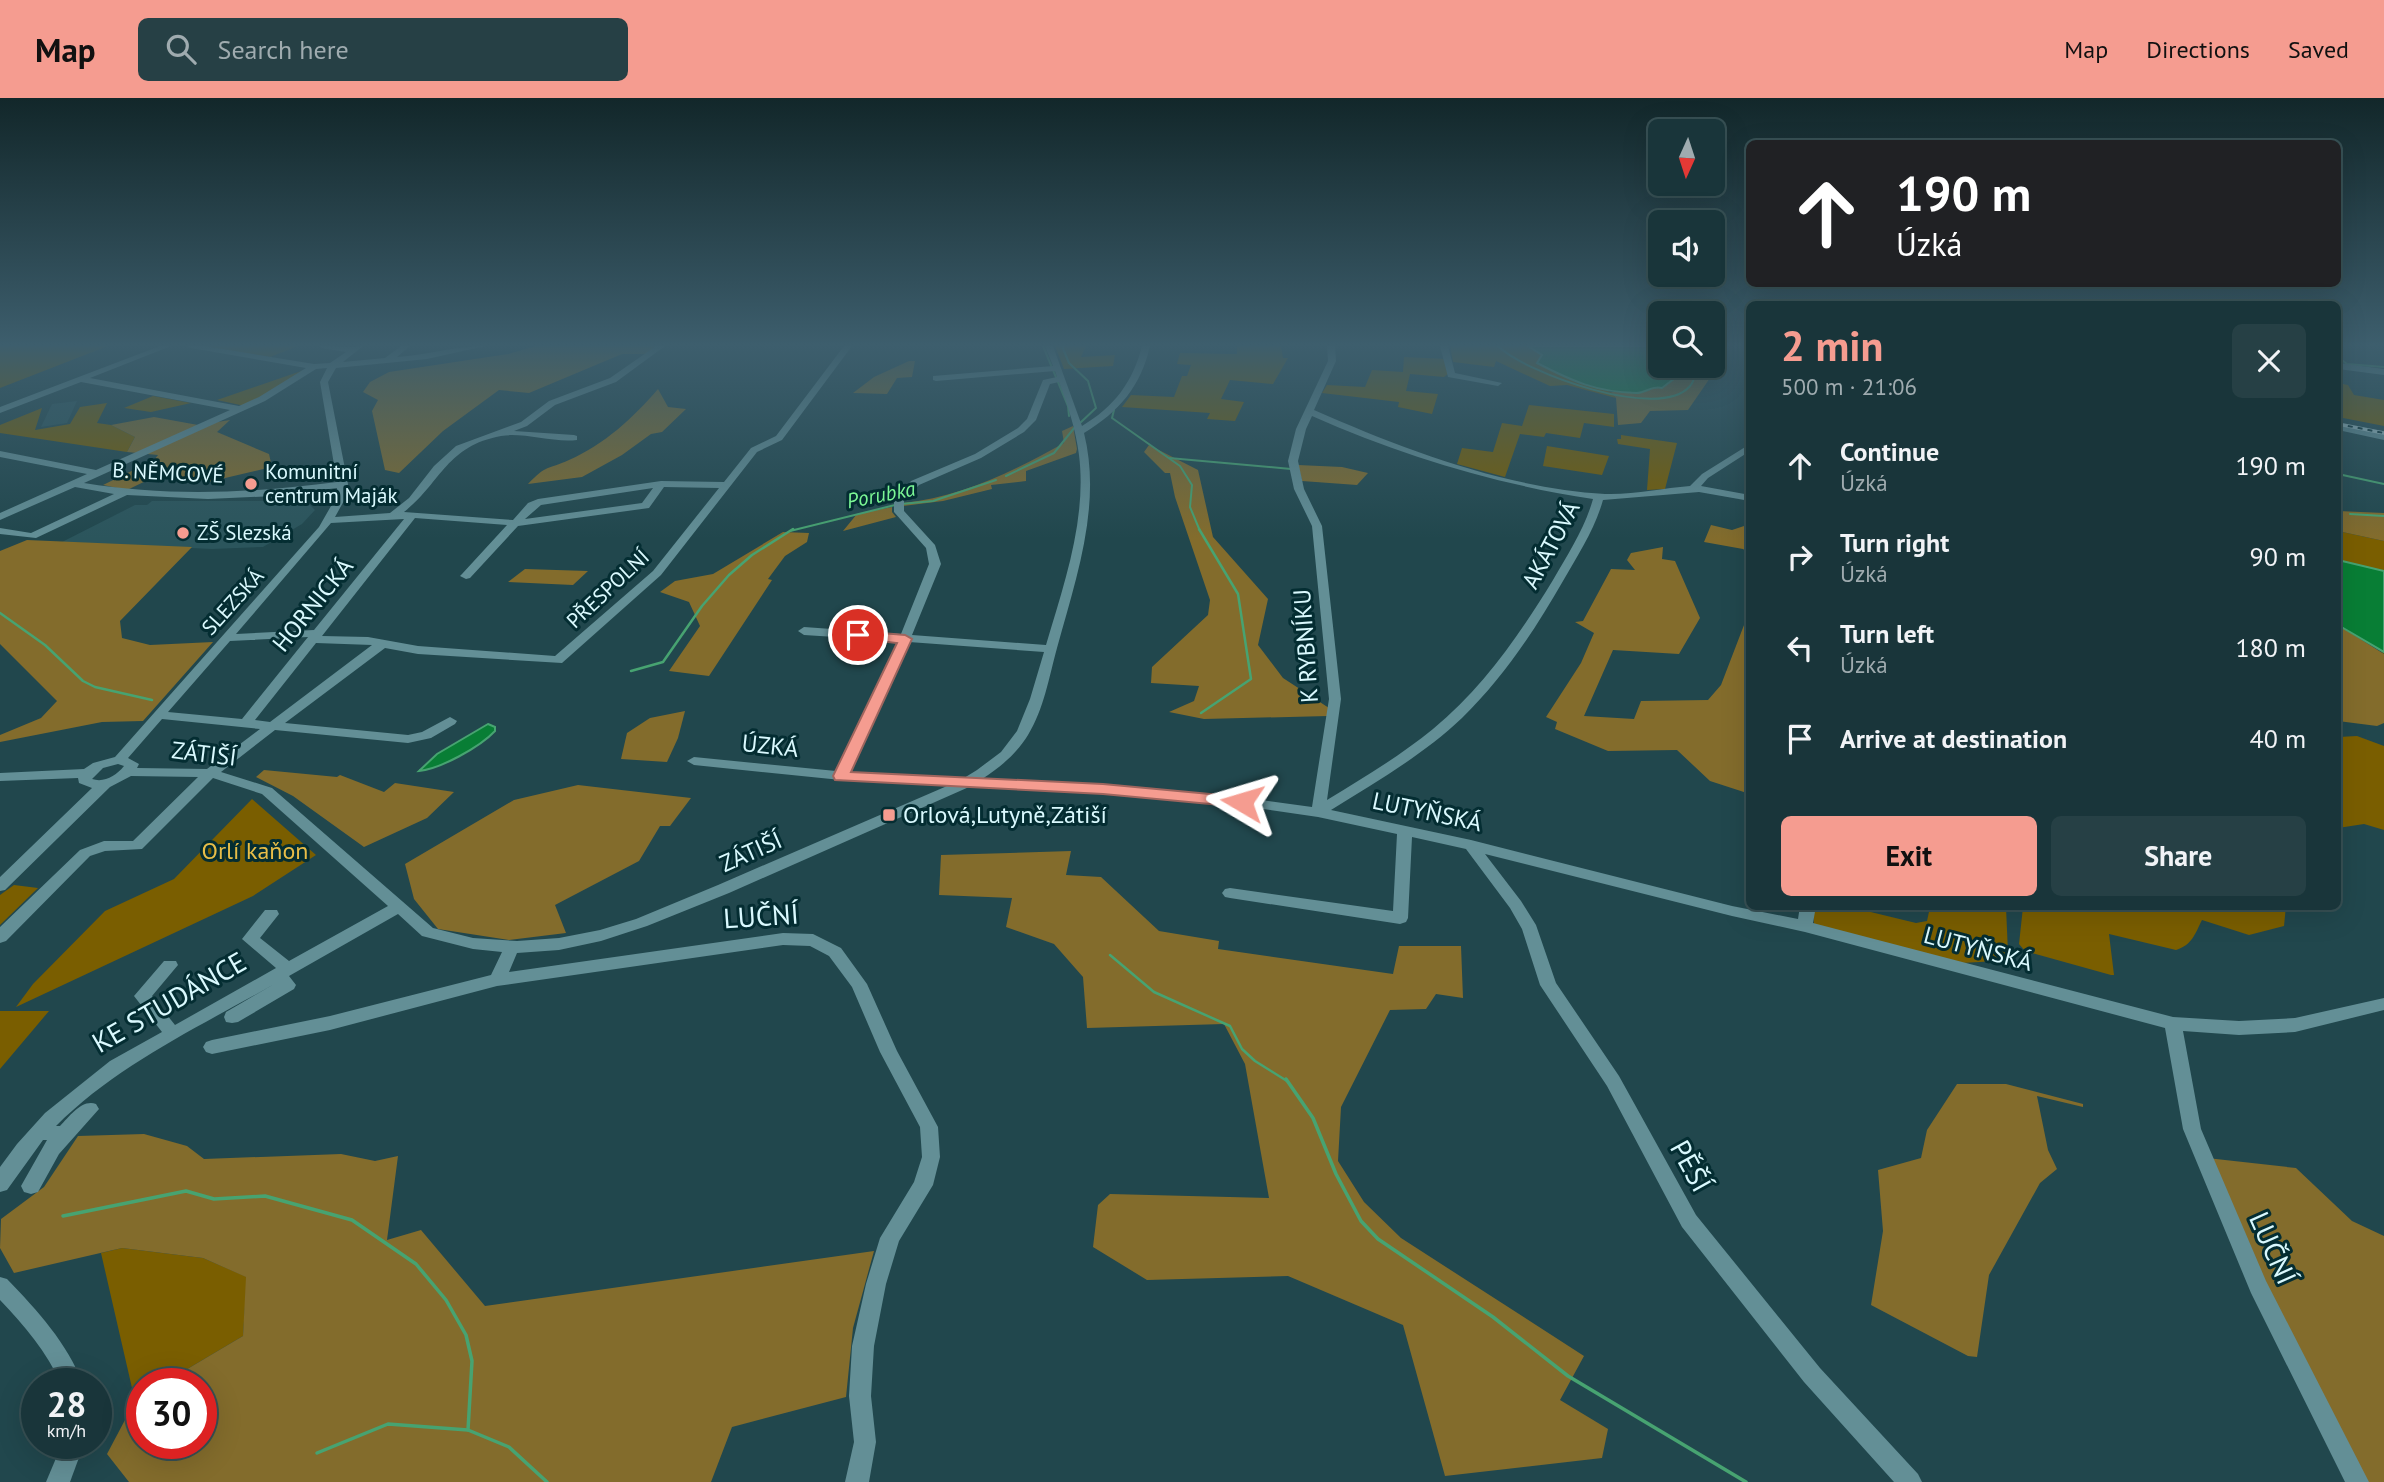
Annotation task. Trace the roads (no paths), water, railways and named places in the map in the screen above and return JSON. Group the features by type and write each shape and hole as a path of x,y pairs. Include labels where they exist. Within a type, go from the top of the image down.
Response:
{"street":[{"path":"0,517 236,411"},
{"path":"329,411 343,484"},
{"path":"394,515 413,500 448,457 459,448 524,424 542,411"},
{"name":"PŘESPOLNÍ","path":"227,638 316,636 383,643 418,650 558,660 657,573 754,450 779,439 800,411"},
{"path":"841,776 905,639 935,564 930,547 899,512 899,501 915,483 978,456 1021,430 1031,421 1035,411"},
{"name":"ZÁTIŠÍ","path":"124,766 210,773 267,791 428,932 457,942 512,947 559,944 612,934 677,909 965,783 987,771 1004,757 1023,732 1038,696 1075,562 1084,515 1085,471 1074,411"},
{"path":"1079,432 1112,411"},
{"name":"AKÁTOVÁ","path":"1310,411 1384,444 1464,469 1599,496 1573,553 1528,631 1471,701 1420,746 1318,812"},
{"name":"K RYBNÍKU","path":"1310,411 1301,429 1293,461 1299,489 1317,526 1335,699 1318,812"},
{"path":"2341,429 2384,436"},
{"path":"503,433 574,438"},
{"path":"1694,488 1705,476 1746,450"},
{"path":"0,454 97,473"},
{"name":"B. NĚMCOVÉ","path":"74,484 124,493 187,498 233,497 343,484"},
{"name":"SLEZSKÁ","path":"124,766 158,715 329,520 340,499 343,484"},
{"path":"466,576 531,505 538,502 661,484 727,485"},
{"path":"329,520 412,515 517,523 645,506 661,484"},
{"path":"1599,496 1694,488 1746,497"},
{"path":"0,531 32,536 124,493"},
{"name":"HORNICKÁ","path":"247,722 412,515"},
{"path":"804,631 1051,649"},
{"path":"0,937 85,853 104,846 137,846 210,773 383,643"},
{"path":"158,715 408,739 426,735 450,721"},
{"name":"ÚZKÁ","path":"694,761 841,776 965,783"},
{"path":"0,877 59,820 88,779 104,763 124,766"},
{"path":"0,886 124,766"},
{"path":"0,777 88,779 106,783"},
{"path":"965,783 1205,797 1318,812"},
{"name":"LUTYŇSKÁ","path":"1318,812 1471,845 1731,911 1805,926 2173,1024 2239,1028 2295,1025 2384,1004"},
{"path":"1230,893 1400,918 1405,830"},
{"name":"PĚŠÍ","path":"1471,845 1517,905 1530,929 1548,985 1614,1081 1689,1221 1812,1375 1910,1482"},
{"name":"KE STUDÁNCE","path":"0,1184 12,1162 38,1132 75,1095 116,1066 398,907"},
{"path":"1805,926 1807,910"},
{"path":"232,1017 288,985 281,971 250,939 271,914"},
{"name":"LUČNÍ","path":"212,1047 330,1023 497,980 783,939 813,940 835,952 859,984 889,1052 929,1127 931,1157 923,1185 890,1238 876,1284 863,1346 860,1396 865,1443 857,1482"},
{"path":"497,980 512,947"},
{"path":"170,965 142,996 172,1033"},
{"name":"LUČNÍ","path":"2173,1024 2192,1129 2258,1286 2357,1482"},
{"path":"31,1186 52,1148 90,1109"},
{"path":"38,1132 64,1134"},
{"path":"0,1286 34,1320 66,1368"},
{"path":"58,1482 67,1459"}],"waterway":[{"path":"1068,411 1069,416"},
{"name":"Porubka","path":"1080,423 1093,411"},
{"path":"1114,411 1112,418 1180,466 1192,485 1190,507 1200,530"},
{"name":"Porubka","path":"1006,476 1054,453 1075,427"},
{"path":"1169,458 1291,469"},
{"path":"2341,475 2384,484"},
{"name":"Porubka","path":"901,504 933,501 996,480"},
{"name":"Porubka","path":"790,531 895,505"},
{"path":"2350,514 2384,516"},
{"name":"Porubka","path":"631,671 663,662 702,606 729,575 752,555 793,529"},
{"path":"1200,530 1238,594 1251,679 1201,713"},
{"path":"0,613 45,645 83,681 95,687 152,700"},
{"path":"1110,955 1154,992 1230,1026 1242,1049 1255,1061 1287,1081"},
{"path":"1286,1079 1313,1118 1336,1174 1361,1221 1378,1239 1493,1317 1568,1376 1746,1482"},
{"path":"63,1216 186,1191 214,1199 265,1196 352,1220 416,1264 446,1300 466,1335 472,1361 468,1430"},
{"path":"317,1453 388,1424 468,1430"},
{"path":"468,1430 509,1447 547,1482"}],"railway":[{"path":"2341,425 2384,433"}],"place":[{"name":"Komunitní centrum Maják","path":"251,484"},
{"name":"ZŠ Slezská","path":"183,533"},
{"name":"Orlová,Lutyně,Zátiší","path":"889,815"}],"park label":[{"name":"Orlí kaňon","path":"255,851"}]}
